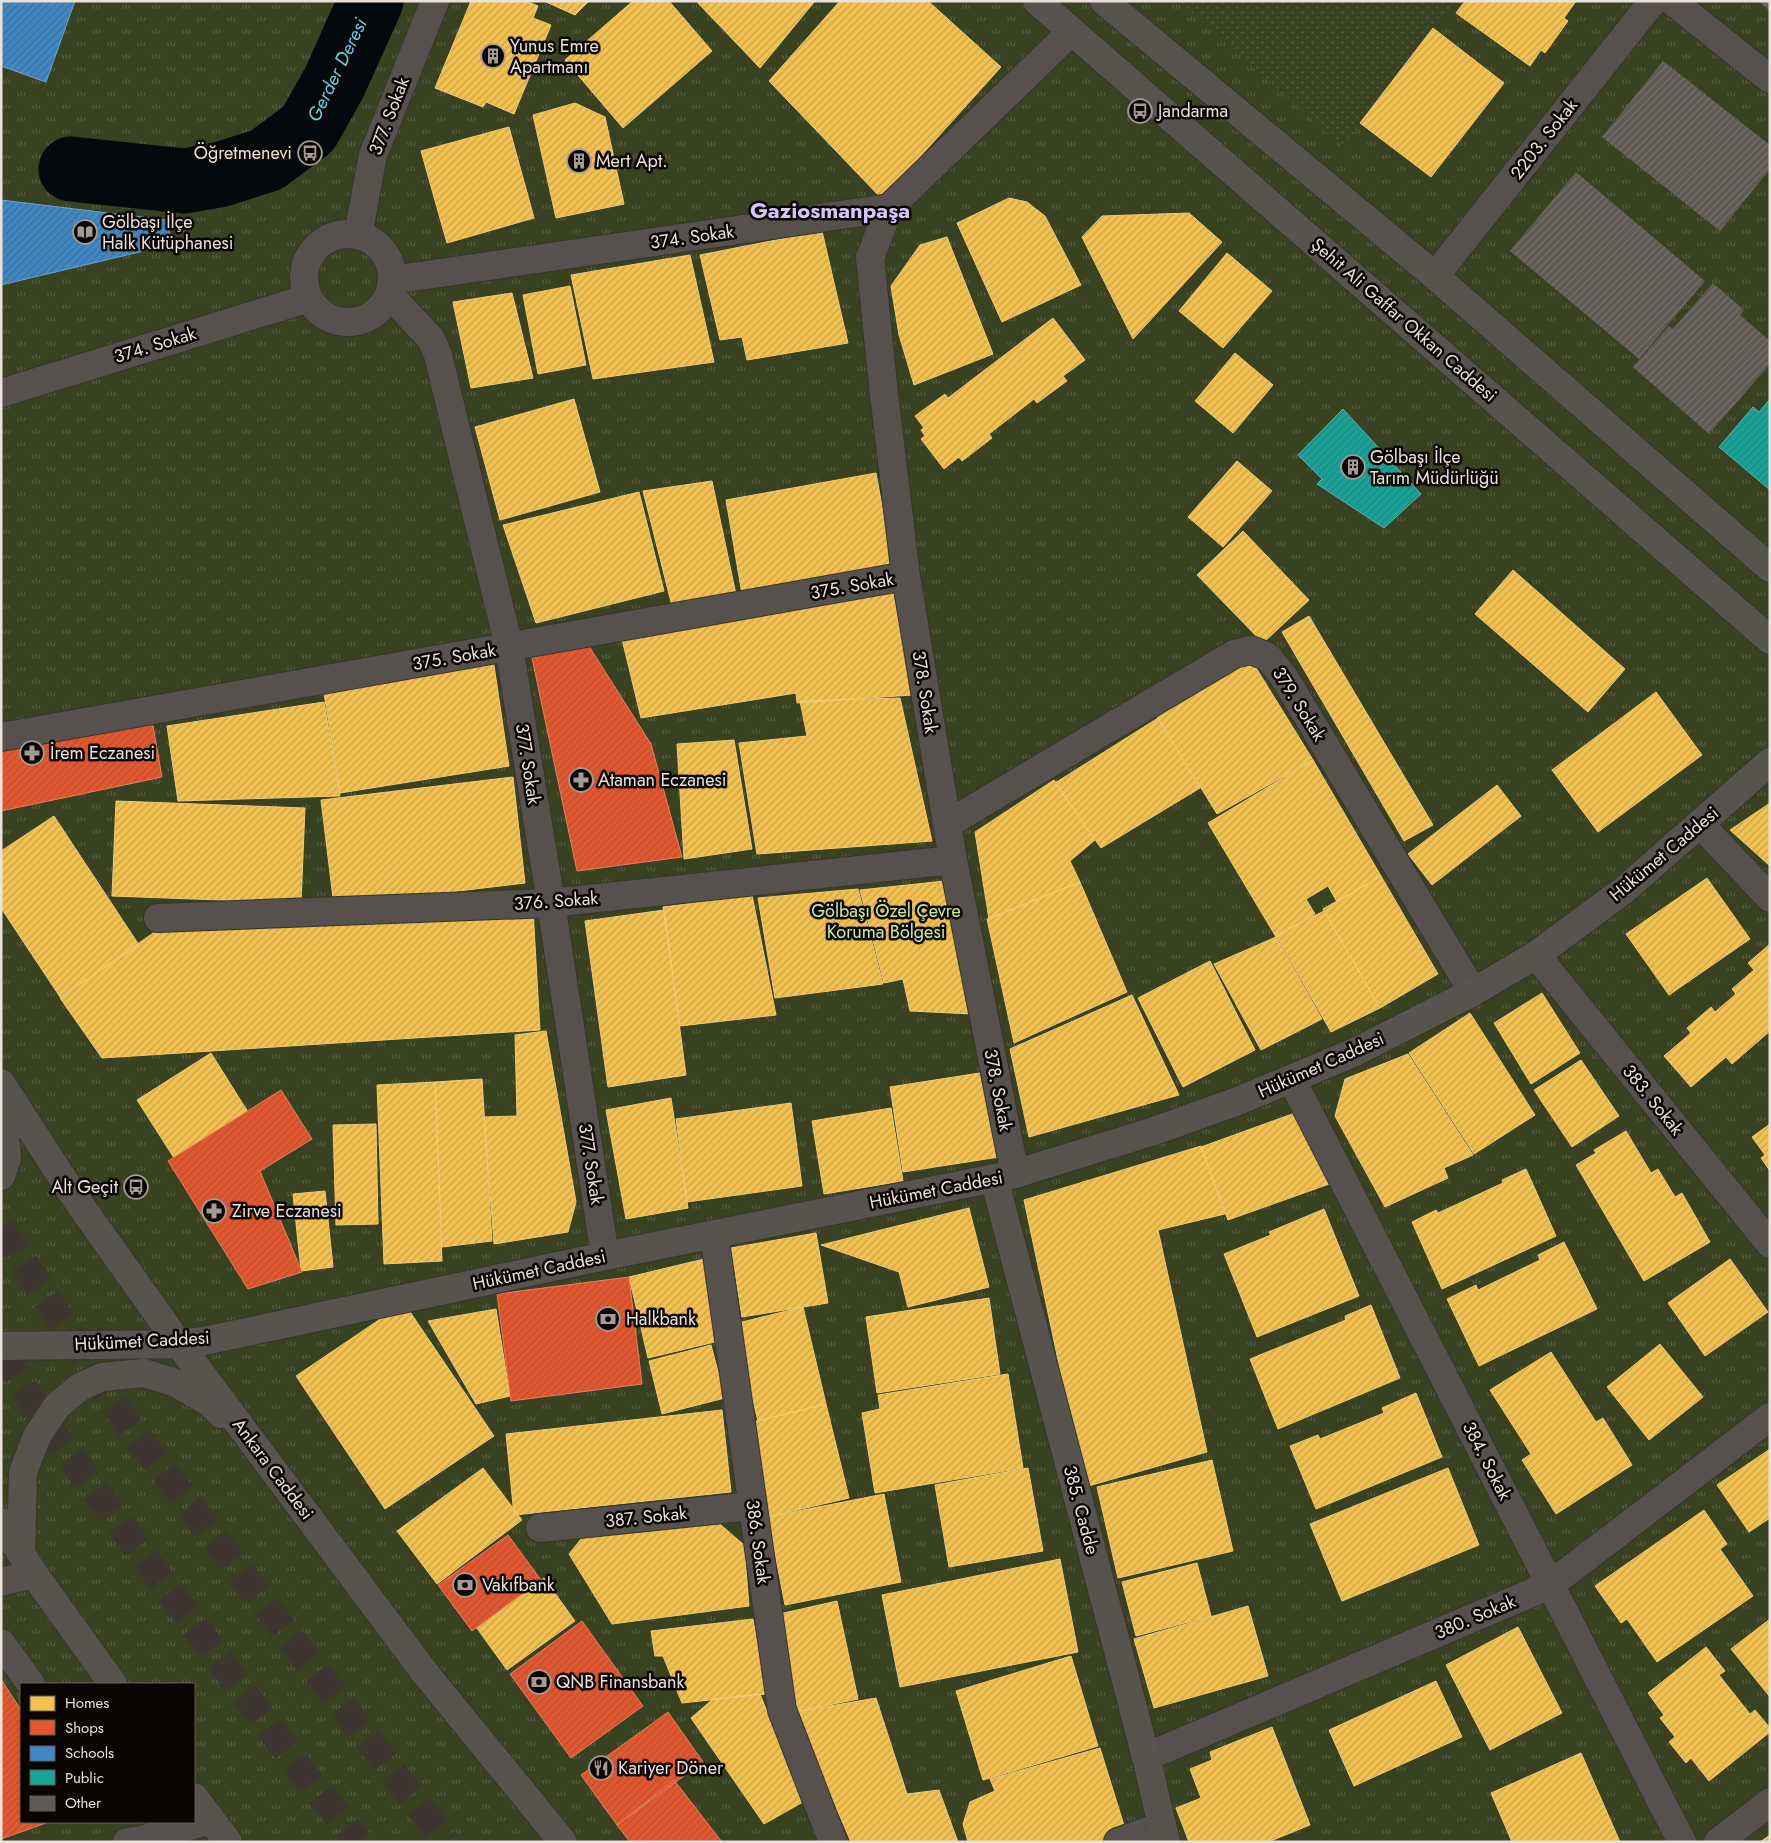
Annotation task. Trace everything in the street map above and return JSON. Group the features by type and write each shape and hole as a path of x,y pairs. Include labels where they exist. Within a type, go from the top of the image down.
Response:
{"street":[{"name":"377. Sokak","path":"358,235 373,155 435,1"},
{"name":"Şehit Ali Gaffar Okkan Caddesi","path":"1037,1 1770,640"},
{"path":"1104,1 1435,276 1770,568"},
{"name":"2203. Sokak","path":"1435,276 1653,1"},
{"path":"1672,1 1770,79"},
{"path":"889,208 1072,30"},
{"name":"374. Sokak","path":"390,287 889,208"},
{"name":"378. Sokak","path":"889,208 870,258 884,394 906,576 1004,1176"},
{"path":"346,234 358,235 374,243 385,255 391,267 390,287 381,307 371,316 358,321 343,322 329,318 317,310 308,298 304,284 305,270 310,256 320,244 332,237 346,234"},
{"name":"377. Sokak","path":"390,287 431,339 438,355 509,647 551,903 605,1256"},
{"name":"374. Sokak","path":"1,393 308,298"},
{"name":"375. Sokak","path":"1,737 906,576"},
{"name":"379. Sokak","path":"947,824 1234,654 1251,650 1268,657 1284,677 1473,992"},
{"name":"Hükümet Caddesi","path":"1,1346 179,1344 204,1341 605,1256 1004,1176 1154,1131 1292,1080 1355,1052 1473,992 1536,956 1624,890 1770,762"},
{"path":"1700,824 1770,898"},
{"name":"376. Sokak","path":"158,918 551,903 953,860"},
{"name":"383. Sokak","path":"1536,956 1770,1244"},
{"name":"384. Sokak","path":"1292,1080 1682,1842"},
{"name":"Ankara Caddesi","path":"1,1083 76,1199 179,1344 425,1673 563,1842"},
{"path":"1,1098 7,1158 1,1176"},
{"name":"385. Cadde","path":"1004,1176 1146,1757 1163,1834"},
{"name":"386. Sokak","path":"714,1234 782,1710 833,1842"},
{"path":"27,1563 23,1472 38,1436 57,1406 80,1387 102,1377 144,1373 176,1383 209,1402 271,1465"},
{"name":"380. Sokak","path":"1146,1757 1550,1584 1770,1417"},
{"name":"387. Sokak","path":"540,1528 752,1506"},
{"path":"1,1522 27,1563 112,1683"},
{"path":"1,1582 27,1563"},
{"path":"1,1643 30,1683"},
{"path":"195,1798 228,1842"},
{"path":"1718,1842 1770,1802"},
{"path":"135,1836 210,1820"},
{"path":"1118,1842 1163,1834"}],"green space":[{"name":"Gölbaşı Özel Çevre Koruma Bölgesi","path":"1,1 1770,1 1770,1842 1,1842"},
{"path":"1179,1 1454,1 1343,147"}],"building: Homes":[{"name":"Yunus Emre Apartmanı","path":"471,1 526,1 538,6 533,18 551,25 514,114 486,102 483,107 435,88"},
{"path":"544,1 589,1 575,15"},
{"path":"633,1 669,1 712,51 623,128 565,60"},
{"path":"696,1 815,1 760,68"},
{"path":"840,1 928,1 1001,67 882,199 769,81"},
{"path":"1465,1 1576,1 1564,18 1568,21 1545,53 1541,50 1530,66 1456,13"},
{"path":"1433,28 1504,83 1431,177 1360,123"},
{"name":"Mert Apt.","path":"575,103 605,117 624,204 556,218 533,115"},
{"path":"509,127 534,218 447,243 421,151"},
{"path":"1009,198 1027,202 1045,216 1081,285 1002,322 957,223"},
{"path":"1189,213 1222,242 1133,339 1082,237 1102,216"},
{"path":"822,231 848,343 747,360 742,337 720,340 700,255"},
{"path":"947,237 993,354 914,385 899,335 891,286 920,245"},
{"path":"1227,253 1272,291 1223,348 1179,311"},
{"path":"690,255 714,362 593,379 571,275"},
{"path":"570,286 586,365 538,374 523,295"},
{"path":"512,293 533,378 471,388 453,302"},
{"path":"1053,318 1085,360 1063,376 1067,381 1037,403 1034,399 989,434 992,438 962,461 959,457 944,469 921,439 925,436 921,430 924,428 915,416 945,394 948,398"},
{"path":"1235,353 1273,385 1233,433 1195,401"},
{"path":"574,399 600,492 500,520 475,427"},
{"path":"1237,461 1272,491 1223,547 1188,517"},
{"path":"876,473 893,567 742,594 726,500"},
{"path":"712,481 738,604 673,610 643,491"},
{"path":"639,492 664,591 536,623 503,525"},
{"path":"1243,531 1309,600 1263,643 1197,575"},
{"path":"1513,570 1625,669 1588,712 1475,614"},
{"path":"892,587 912,695 797,703 796,693 641,718 621,635"},
{"path":"1309,616 1433,825 1404,841 1282,632"},
{"path":"1250,658 1313,760 1217,814 1156,715"},
{"path":"493,659 509,766 340,793 323,687"},
{"path":"1656,692 1702,755 1598,832 1552,770"},
{"path":"900,698 932,841 757,854 739,743 807,736 800,701"},
{"path":"324,702 340,796 178,801 167,726"},
{"path":"1158,718 1200,788 1101,848 1055,783"},
{"path":"734,740 752,849 684,859 677,744"},
{"path":"1313,760 1381,876 1337,902 1328,886 1306,899 1315,914 1276,937 1208,823"},
{"path":"513,777 525,883 334,906 321,800"},
{"path":"1054,780 1095,840 1070,861 1080,882 989,919 975,832"},
{"path":"1497,785 1521,816 1432,885 1408,854"},
{"path":"116,801 305,808 301,903 112,896"},
{"path":"1770,803 1770,866 1730,830"},
{"path":"54,816 139,945 60,997 1,908 1,851"},
{"path":"1381,876 1438,974 1380,1008 1323,909"},
{"path":"1707,878 1750,939 1669,995 1626,934"},
{"path":"945,881 972,1014 910,1011 903,979 884,983 860,890"},
{"path":"1080,882 1127,992 1014,1043 987,919"},
{"path":"858,889 883,984 775,998 758,898"},
{"path":"752,895 776,1015 680,1026 663,907"},
{"path":"533,910 540,1030 102,1058 60,998 159,929"},
{"path":"664,910 686,1075 608,1087 585,921"},
{"path":"1324,911 1380,1008 1331,1032 1276,935"},
{"path":"1276,937 1322,1019 1261,1050 1214,964"},
{"path":"1770,944 1770,1031 1732,1064 1726,1057 1691,1087 1664,1056 1691,1033 1687,1028 1711,1007 1715,1012 1736,994 1732,989 1754,970 1748,963"},
{"path":"1210,961 1255,1050 1183,1087 1138,998"},
{"path":"1542,993 1580,1053 1531,1084 1494,1023"},
{"path":"1132,995 1179,1095 1029,1137 1010,1049"},
{"path":"1470,1013 1535,1115 1474,1154 1409,1053"},
{"path":"546,1031 576,1202 568,1232 494,1244 484,1117 517,1116 515,1035"},
{"path":"211,1053 248,1112 174,1158 137,1100"},
{"path":"1408,1054 1473,1155 1444,1168 1448,1178 1385,1207 1335,1116 1345,1079"},
{"path":"1581,1060 1619,1116 1572,1147 1534,1090"},
{"path":"986,1072 999,1157 903,1172 890,1087"},
{"path":"482,1079 492,1241 442,1247 435,1082"},
{"path":"435,1082 442,1261 384,1264 377,1085"},
{"path":"671,1098 688,1208 626,1219 606,1110"},
{"path":"791,1103 802,1186 687,1202 676,1119"},
{"path":"891,1108 903,1181 824,1194 812,1121"},
{"path":"1306,1109 1332,1183 1228,1220 1201,1147"},
{"path":"376,1124 378,1224 336,1225 333,1125"},
{"path":"1770,1124 1770,1171 1761,1158 1765,1155 1752,1137"},
{"path":"1626,1131 1651,1173 1658,1169 1675,1197 1682,1193 1710,1242 1644,1281 1576,1165 1596,1153 1594,1150"},
{"path":"1201,1146 1225,1214 1158,1230 1207,1452 1085,1487 1024,1200"},
{"path":"1526,1169 1556,1236 1442,1289 1412,1222 1436,1210 1438,1213 1503,1183 1502,1180"},
{"path":"325,1191 333,1267 301,1271 293,1194"},
{"path":"969,1208 989,1287 908,1307 899,1272 821,1245"},
{"path":"1324,1209 1359,1296 1257,1337 1224,1254 1271,1235 1269,1232"},
{"path":"816,1233 828,1303 742,1317 731,1248"},
{"path":"1564,1242 1597,1309 1479,1366 1447,1299 1476,1285 1478,1290 1540,1260 1538,1255"},
{"path":"704,1259 723,1340 648,1358 629,1277"},
{"path":"1730,1259 1768,1312 1705,1356 1668,1303"},
{"path":"989,1298 1000,1374 877,1393 866,1317"},
{"path":"404,1303 494,1436 385,1509 296,1376"},
{"path":"1371,1305 1400,1378 1278,1429 1250,1359 1346,1320 1345,1316"},
{"path":"803,1307 826,1404 758,1421 734,1324"},
{"path":"496,1309 510,1396 476,1404 428,1321"},
{"path":"1660,1344 1703,1397 1649,1440 1607,1387"},
{"path":"711,1345 725,1398 662,1414 649,1361"},
{"path":"1551,1352 1596,1422 1603,1418 1632,1465 1556,1514 1522,1460 1531,1454 1490,1390"},
{"path":"1008,1374 1023,1468 875,1493 862,1413 880,1409 878,1395"},
{"path":"1416,1393 1442,1457 1316,1509 1290,1446 1318,1435 1320,1439 1384,1413 1382,1408"},
{"path":"826,1404 849,1498 767,1517 744,1424"},
{"path":"722,1410 731,1492 514,1515 506,1434"},
{"path":"1770,1449 1770,1518 1749,1532 1717,1485"},
{"path":"1212,1460 1233,1551 1118,1578 1097,1487"},
{"path":"483,1468 522,1520 437,1584 397,1531"},
{"path":"1028,1468 1043,1551 949,1567 935,1485"},
{"path":"1448,1468 1479,1545 1342,1601 1310,1524"},
{"path":"884,1494 901,1582 785,1605 768,1517"},
{"path":"1704,1510 1727,1544 1720,1549 1753,1596 1657,1662 1627,1619 1621,1623 1595,1586"},
{"path":"713,1518 744,1545 749,1606 612,1624 569,1554 585,1534 675,1528 679,1519"},
{"path":"1060,1559 1078,1652 900,1687 882,1595"},
{"path":"1197,1563 1211,1616 1136,1636 1122,1582"},
{"path":"544,1578 575,1621 507,1670 476,1627"},
{"path":"837,1601 858,1699 795,1712 775,1615"},
{"path":"1248,1606 1268,1676 1154,1708 1134,1639"},
{"path":"753,1619 766,1694 682,1703 663,1656 655,1656 651,1631"},
{"path":"1770,1619 1770,1697 1731,1649"},
{"path":"1518,1627 1562,1713 1490,1750 1446,1665"},
{"path":"1706,1647 1725,1671 1719,1675 1750,1714 1755,1710 1770,1728 1770,1732 1709,1781 1691,1758 1686,1763 1669,1742 1675,1737 1660,1718 1664,1715 1648,1693"},
{"path":"1071,1656 1098,1746 983,1780 956,1691"},
{"path":"1436,1681 1462,1737 1354,1786 1329,1730"},
{"path":"760,1694 803,1802 764,1824 691,1718 713,1699"},
{"path":"876,1698 907,1794 939,1790 958,1842 851,1842 795,1712"},
{"path":"1272,1727 1310,1825 1268,1842 1189,1842 1176,1808 1201,1798 1190,1769 1212,1760 1210,1752"},
{"path":"1100,1748 1127,1835 1104,1842 968,1842 963,1824 970,1802 995,1791 990,1779"},
{"path":"1581,1753 1620,1842 1512,1842 1491,1793"},
{"path":"1770,1835 1770,1842 1760,1842"}],"building: Shops":[{"path":"587,643 651,744 682,857 577,871 532,658"},
{"path":"152,720 162,777 1,811 1,746"},
{"path":"281,1090 312,1139 260,1171 302,1272 248,1289 168,1161"},
{"path":"629,1277 642,1384 511,1401 497,1294"},
{"path":"508,1535 541,1580 472,1631 438,1585"},
{"path":"582,1621 643,1706 571,1758 510,1674"},
{"path":"1,1679 20,1708 20,1823 46,1823 1,1839"},
{"path":"668,1712 703,1762 617,1825 581,1775"},
{"path":"674,1780 722,1842 630,1842 617,1825"}],"building: Schools":[{"path":"1,1 75,1 46,82 1,66"},
{"name":"Gölbaşı İlçe Halk Kütüphanesi","path":"1,200 166,220 173,244 1,285"}],"building: Public":[{"path":"1770,399 1770,490 1719,447 1753,407 1759,412"},
{"name":"Gölbaşı İlçe Tarım Müdürlüğü","path":"1343,409 1421,494 1384,528 1317,484 1322,479 1298,455"}],"building: Other":[{"path":"1758,1 1770,1 1770,11"},
{"path":"1663,61 1770,145 1770,169 1720,231 1602,137"},
{"path":"1576,172 1705,281 1639,359 1510,251"},
{"path":"1713,283 1744,310 1740,315 1770,341 1770,364 1709,434 1633,367 1669,326 1673,329"}],"waterway":[{"name":"Gerder Deresi","path":"71,169 184,181 219,175 266,160 308,129 334,83 371,1"}],"tunnel":[{"path":"1,1228 129,1426 446,1842"},
{"path":"1,1352 48,1426 300,1769 359,1842"}],"place":[{"name":"Yunus Emre Apartmanı","path":"493,56"},
{"name":"Jandarma","path":"1140,111"},
{"name":"Öğretmenevi","path":"310,153"},
{"name":"Mert Apt.","path":"579,161"},
{"name":"Gölbaşı İlçe Halk Kütüphanesi","path":"85,232"},
{"name":"Gölbaşı İlçe Tarım Müdürlüğü","path":"1353,467"},
{"name":"İrem Eczanesi","path":"32,753"},
{"name":"Ataman Eczanesi","path":"581,780"},
{"name":"Alt Geçit","path":"136,1187"},
{"name":"Zirve Eczanesi","path":"214,1211"},
{"name":"Halkbank","path":"608,1319"},
{"name":"Vakıfbank","path":"465,1585"},
{"name":"QNB Finansbank","path":"539,1682"},
{"name":"Kariyer Döner","path":"601,1768"}],"district":[{"name":"Gaziosmanpaşa","path":"830,210"}]}
